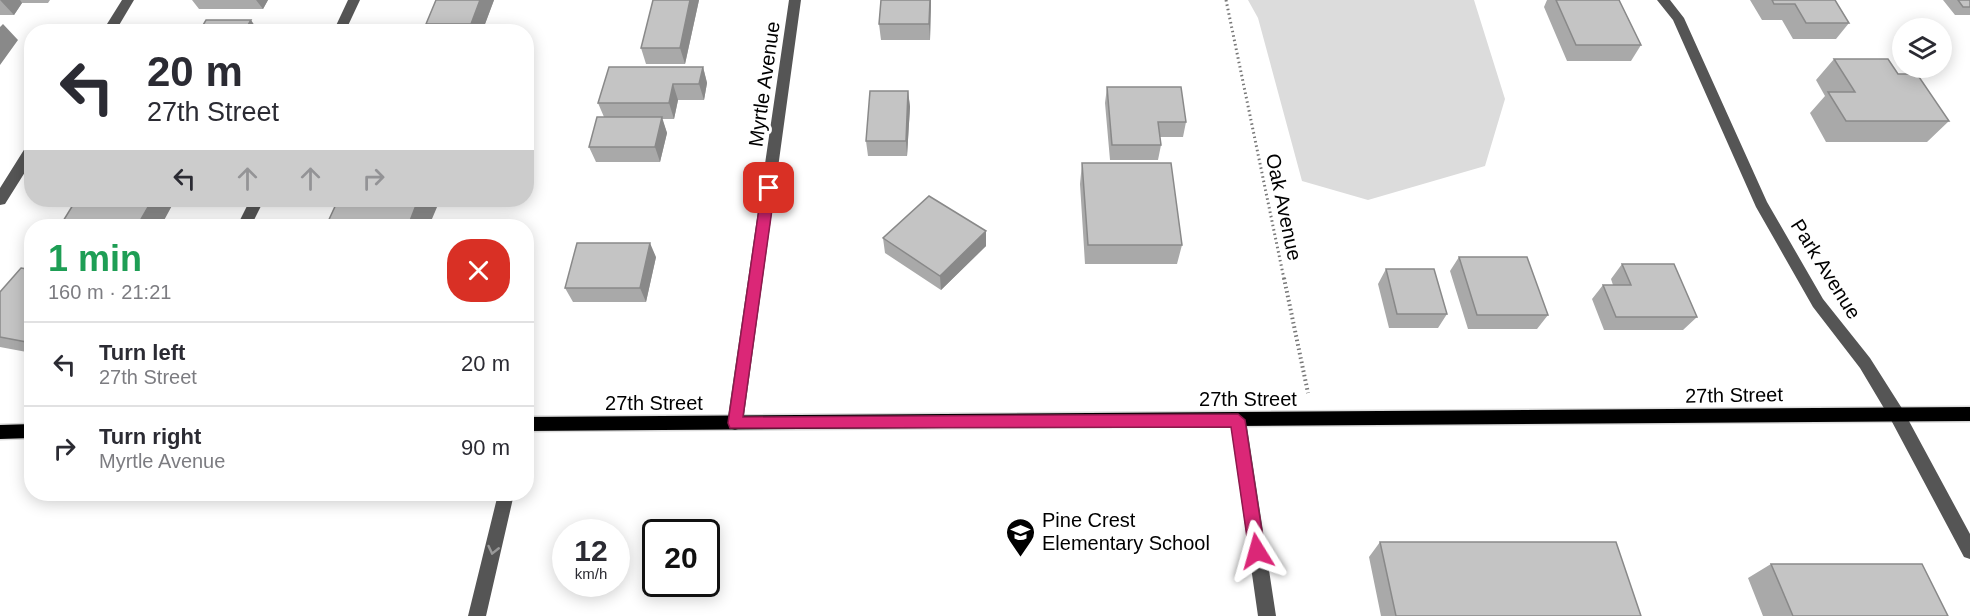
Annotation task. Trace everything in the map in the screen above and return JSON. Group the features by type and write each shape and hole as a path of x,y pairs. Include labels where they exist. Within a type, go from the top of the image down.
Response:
{"main road":[{"name":"27th Street","path":"534,424 1970,414"},
{"path":"0,432 24,431"}],"street":[{"path":"113,24 128,0"},
{"path":"343,24 354,0"},
{"name":"Myrtle Avenue","path":"735,423 795,0"},
{"name":"Park Avenue","path":"1663,0 1678,18 1761,203 1818,303 1865,363 1897,415 1970,551"},
{"path":"0,200 24,161"},
{"path":"1238,420 1267,616"},
{"path":"477,616 504,501"}],"path":[{"name":"Oak Avenue","path":"1226,0 1313,420"}],"shaded area":[{"path":"1248,0 1474,0 1505,99 1485,166 1368,200 1302,181 1258,18"}],"building":[{"path":"436,0 480,0 471,24 426,24"},
{"path":"653,0 690,0 680,48 641,48"},
{"path":"881,0 930,0 929,24 879,24"},
{"path":"1556,0 1619,0 1641,45 1576,45"},
{"path":"1772,0 1835,0 1849,23 1806,23 1795,4 1774,4"},
{"path":"1958,0 1970,0 1970,7 1963,7"},
{"path":"206,20 251,20 249,24 204,24"},
{"path":"1834,59 1888,59 1892,65 1892,78 1920,78 1949,121 1846,121 1828,92 1855,92"},
{"path":"609,67 703,67 699,84 673,84 669,103 598,103"},
{"path":"1107,87 1181,87 1186,122 1158,122 1161,145 1112,145"},
{"path":"870,91 908,91 906,141 866,141"},
{"path":"597,117 662,117 655,147 589,147"},
{"path":"1082,163 1171,163 1182,245 1088,245"},
{"path":"929,196 986,231 940,276 883,238"},
{"path":"72,207 148,207 141,219 64,219"},
{"path":"335,207 415,207 411,219 329,219"},
{"path":"577,243 650,243 640,288 565,288"},
{"path":"1459,257 1527,257 1548,315 1477,315"},
{"path":"1622,264 1674,264 1697,317 1616,317 1603,285 1631,285"},
{"path":"21,268 24,269 24,342 0,337 0,292"},
{"path":"1386,269 1434,269 1447,314 1397,314"},
{"path":"1380,542 1616,542 1641,616 1396,616"},
{"path":"1771,564 1922,564 1948,616 1793,616"}],"place":[{"name":"Pine Crest Elementary School","path":"1021,558"}],"route":[{"path":"769,188 735,423 1238,420 1257,551"}]}
